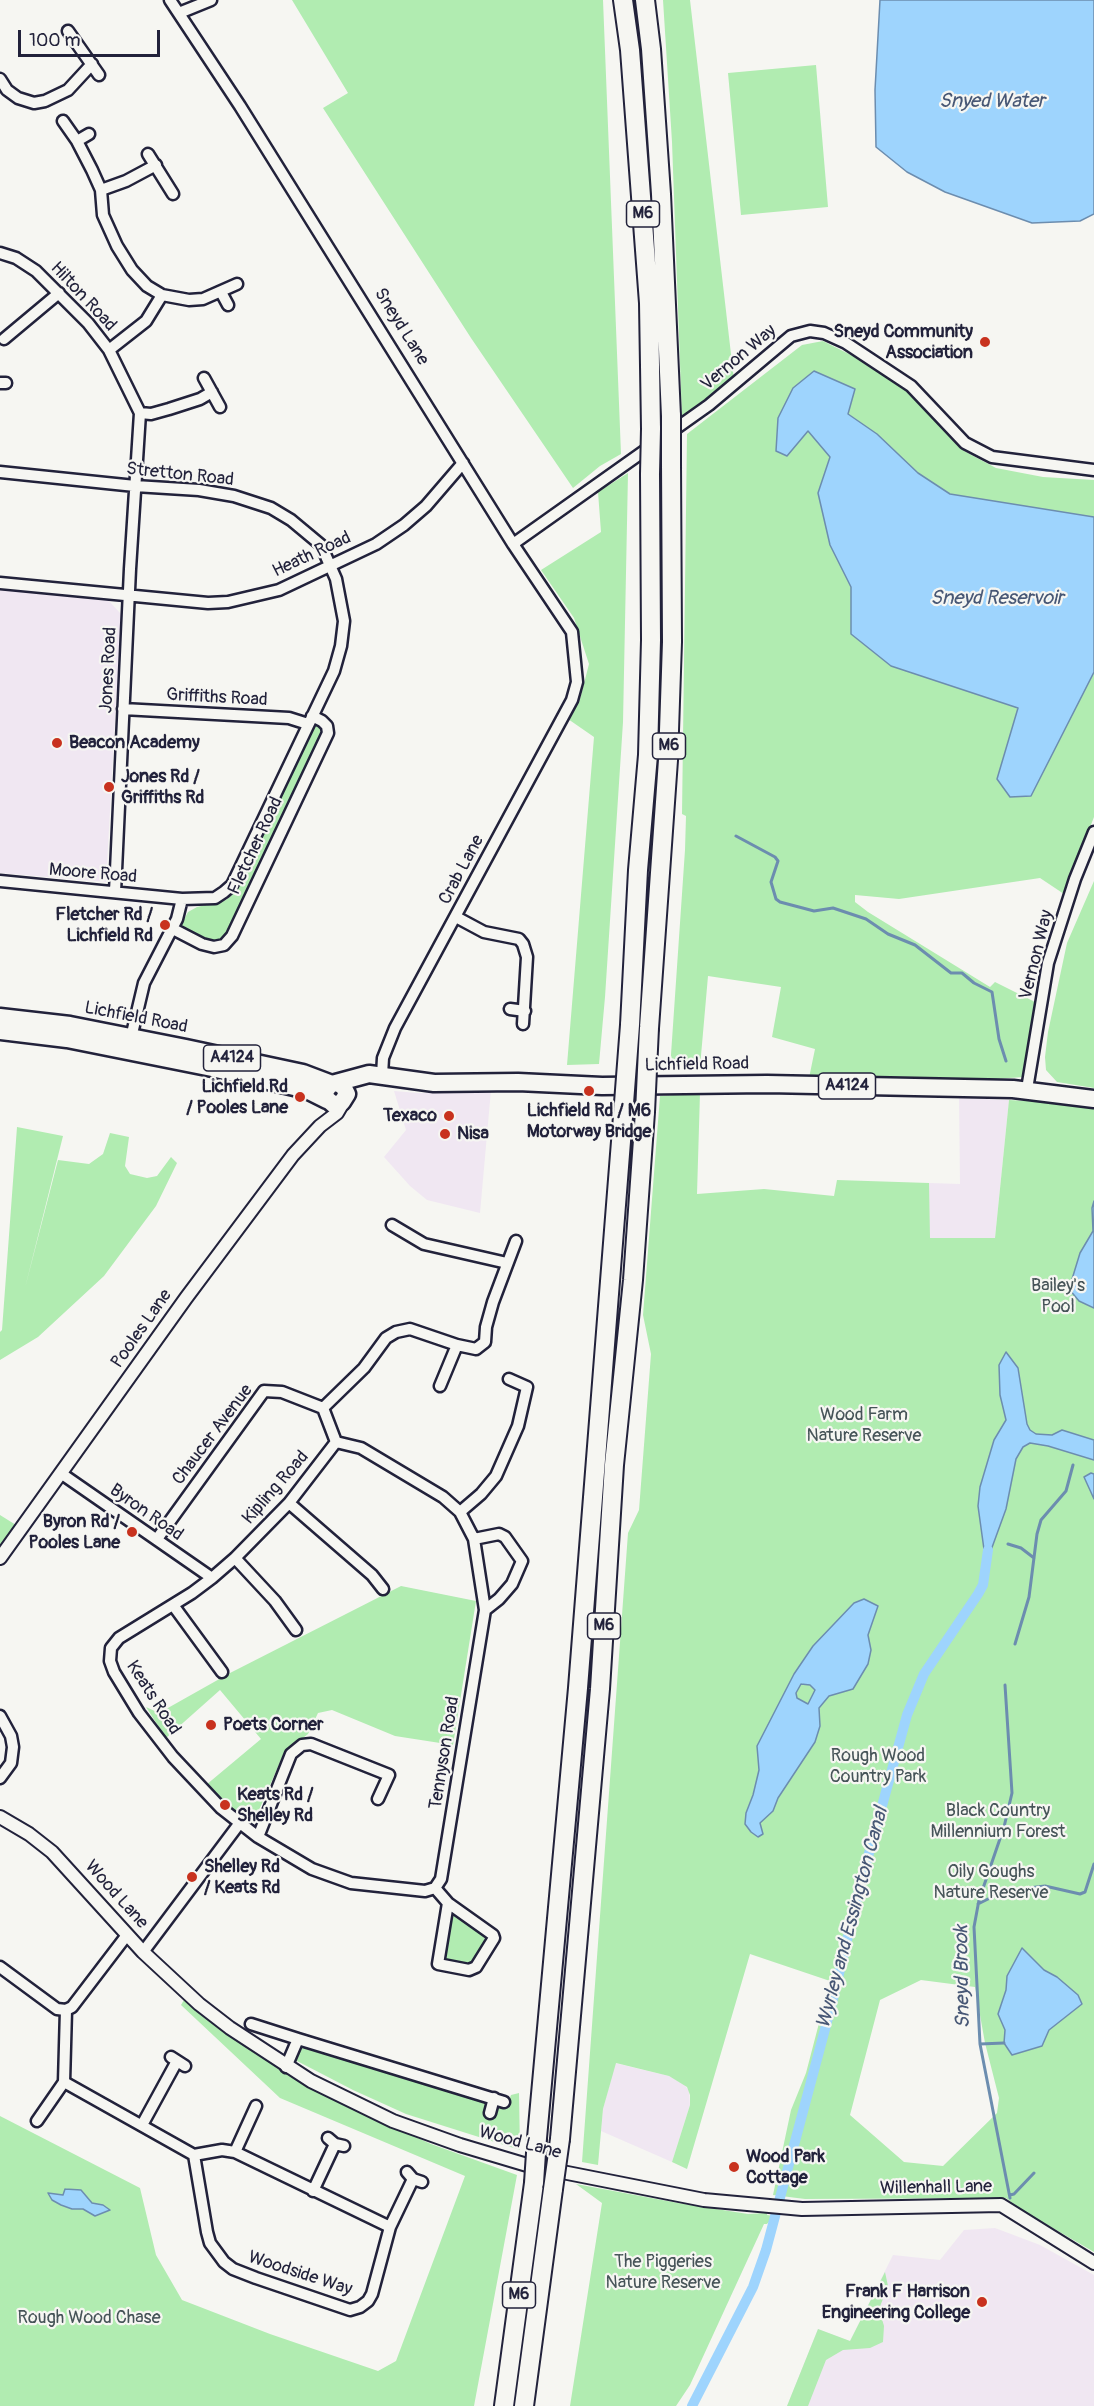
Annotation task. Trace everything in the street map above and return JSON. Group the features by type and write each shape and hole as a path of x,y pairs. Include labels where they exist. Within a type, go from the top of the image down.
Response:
{"highway":[{"name":"M6","path":"504,2406 534,2183 578,1688 630,1025 638,870 648,756 651,640 649,303 630,50 623,0"},
{"name":"M6","path":"524,2406 560,2139 600,1689 614,1465 633,1280 668,760 672,642 671,417 661,194 651,49 645,0"}],"main road":[{"name":"Lichfield Road","path":"0,1017 70,1025 129,1044"},
{"name":"Lichfield Road","path":"0,1031 129,1044 296,1071 336,1095 369,1074 410,1082 434,1083 518,1082 602,1086 768,1084 1020,1089"},
{"name":"A4124","path":"1020,1089 1094,1099"}],"street":[{"name":"Sneyd Lane","path":"170,0 240,106 513,544 572,632 577,682"},
{"path":"179,13 211,0"},
{"path":"68,31 99,75"},
{"path":"0,80 7,90 18,98 34,103 45,101 68,90 92,64"},
{"path":"63,121 77,141 101,190 103,215 117,246 132,270 147,285 162,295 189,300 211,297 237,284"},
{"path":"77,141 89,134"},
{"path":"148,154 173,194"},
{"path":"101,190 126,181 156,165"},
{"name":"Hilton Road","path":"0,253 16,258 36,271 59,293 109,350 140,413"},
{"path":"221,292 228,305"},
{"path":"1,338 59,293"},
{"path":"109,350 146,321 162,295"},
{"name":"Vernon Way","path":"513,544 709,405 791,336 810,331 824,333 846,343 911,386 965,443 992,457 1094,470"},
{"path":"204,378 220,407"},
{"path":"135,486 140,413 151,414 169,409 200,399 212,392"},
{"name":"Heath Road","path":"0,583 130,597 228,602 279,590 376,544 404,525 426,506 463,463"},
{"name":"Stretton Road","path":"0,472 199,490 234,496 271,508 291,520 317,539 332,565"},
{"name":"Jones Road","path":"115,892 135,486"},
{"name":"Fletcher Road","path":"182,899 215,898 232,885 334,671 341,646 344,621 332,565"},
{"name":"Crab Lane","path":"382,1075 383,1058 395,1028 572,700 577,682"},
{"name":"Griffiths Road","path":"123,709 310,720"},
{"name":"Fletcher Road","path":"173,929 202,944 214,947 224,945 232,936 328,733 322,721 310,720"},
{"name":"Vernon Way","path":"1020,1089 1048,963 1075,879 1094,832"},
{"name":"Moore Road","path":"0,881 182,899"},
{"path":"129,1044 144,983 173,929 182,899"},
{"path":"456,917 484,932 519,939 523,944 527,957 524,1024"},
{"path":"510,1009 525,1011"},
{"name":"Pooles Lane","path":"0,1558 186,1298 293,1155 320,1126 336,1095"},
{"path":"392,1225 424,1244 507,1263"},
{"path":"336,1442 323,1408 364,1368 386,1338 396,1332 410,1329 476,1349 485,1342 486,1327 493,1302 516,1241"},
{"path":"440,1386 457,1345"},
{"path":"460,1512 481,1494 496,1476 518,1426 527,1387 509,1379"},
{"name":"Chaucer Avenue","path":"157,1539 264,1391 282,1392 323,1408"},
{"name":"Tennyson Road","path":"336,1442 361,1448 442,1497 460,1512 474,1539 485,1610 441,1879 430,1890"},
{"name":"Kipling Road","path":"212,1578 289,1503 336,1442"},
{"name":"Byron Road","path":"62,1474 212,1578"},
{"path":"289,1503 372,1575 383,1589"},
{"path":"474,1539 500,1534 522,1558 512,1584 485,1610"},
{"path":"235,1558 275,1601 296,1630"},
{"name":"Keats Road","path":"212,1578 119,1638 111,1648 110,1661 114,1672 140,1713 172,1757 239,1824"},
{"path":"173,1605 222,1672"},
{"path":"0,1778 13,1757 11,1736 1,1720"},
{"path":"258,1837 291,1754 302,1745 310,1744 389,1775 378,1799"},
{"name":"Wood Lane","path":"0,1817 29,1834 52,1852 143,1952 199,2004 286,2067 362,2107 460,2145 527,2165 704,2200 798,2208"},
{"path":"143,1952 239,1824 312,1869 351,1883 430,1890 493,1935 494,1938 476,1967 469,1970 438,1964 448,1903"},
{"path":"0,1967 57,2008 66,2010 72,2007 127,1935"},
{"path":"37,2121 64,2082 66,2010"},
{"name":"Wood Lane","path":"251,2024 499,2100 490,2113"},
{"path":"286,2067 298,2039"},
{"path":"142,2125 178,2061"},
{"path":"64,2082 194,2154 222,2150 235,2152 390,2227 414,2178"},
{"path":"235,2152 257,2105"},
{"path":"313,2191 336,2143"},
{"name":"Woodside Way","path":"194,2154 210,2243 224,2262 233,2269 256,2278 350,2310 356,2309 368,2301 372,2294 390,2227"},
{"name":"Willenhall Lane","path":"798,2208 1000,2205 1094,2263"}],"shaded area":[{"name":"Beacon Academy","path":"0,589 108,600 121,614 106,882 0,873"},
{"path":"491,1090 480,1213 427,1200 410,1186 384,1157 406,1130 394,1091 418,1093"},
{"path":"959,1098 1009,1100 995,1238 929,1238 929,1183 960,1184"},
{"path":"615,2063 669,2076 684,2084 689,2091 690,2105 672,2162 601,2131 603,2109"},
{"name":"Frank F Harrison Engineering College","path":"995,2228 1040,2245 1094,2275 1094,2406 787,2406 818,2329 850,2341 893,2255 940,2260 964,2230"}],"green space":[{"path":"292,0 603,0 621,454 600,466 573,488 471,338 323,108 348,93"},
{"path":"663,0 690,0 734,380 682,419 672,142"},
{"path":"816,65 828,207 741,215 728,73"},
{"path":"823,341 875,367 913,393 964,451 996,468 1043,477 1094,480 1094,817 1064,894 1040,878 899,899 855,895 855,902 868,912 990,987 995,982 1037,1003 1028,1067 1023,1077 941,1083 809,1078 815,1049 772,1037 781,987 708,976 700,1067 670,1069 686,816 682,814 687,434 802,345"},
{"path":"628,473 623,722 599,1064 567,1065 594,737 568,719 580,699 589,664 574,618 541,570 601,532 598,492"},
{"path":"316,723 322,729 321,740 224,937 218,942 180,927 188,912 197,907 226,900 235,892"},
{"path":"1094,881 1094,1088 1057,1082 1046,1070 1045,1057 1067,943"},
{"name":"Rough Wood Country Park","path":"700,1093 697,1194 764,1189 834,1196 837,1180 929,1183 930,1238 995,1238 1009,1100 1063,1103 1094,1108 1094,2252 1020,2209 1006,2198 805,2199 773,2195 791,2110 806,2073 830,1981 750,1954 687,2169 672,2162 690,2105 687,2087 669,2076 616,2063 603,2109 598,2165 582,2162 628,1533 639,1510 651,1354 643,1315 660,1096","holes":["921,1980 975,1987 985,2043 999,2098 997,2113 943,2166 904,2162 850,2115 880,2000"]},
{"path":"17,1127 63,1136 25,1288 58,1160 89,1164 103,1154 110,1133 129,1137 125,1166 130,1174 147,1178 157,1176 171,1157 177,1163 156,1206 104,1276 38,1337 0,1360 0,1332 2,1330"},
{"path":"0,1515 16,1525 0,1548"},
{"path":"401,1586 476,1601 453,1745 395,1736 332,1710 318,1713 308,1734 284,1753 252,1826 206,1785 261,1739 220,1690 166,1738 146,1707 159,1713 230,1673"},
{"path":"449,1913 478,1929 485,1939 480,1955 471,1965 449,1962 444,1956"},
{"name":"Rough Wood Chase","path":"184,2000 284,2073 329,2098 431,2144 517,2175 474,2406 0,2406 0,2116 140,2188 156,2255 182,2300 270,2334 378,2371 396,2361 465,2176 280,2098 181,2005"},
{"path":"302,2046 484,2100 492,2115 499,2107 506,2108 511,2095 519,2093 520,2150 406,2114 353,2090 297,2061 295,2056 297,2050"},
{"name":"The Piggeries Nature Reserve","path":"576,2184 678,2203 748,2214 767,2213 767,2215 774,2216 767,2224 764,2224 690,2385 676,2406 570,2406 602,2203"},
{"path":"885,2272 888,2286 879,2309 884,2326 883,2342 870,2348 843,2350 826,2360 808,2406 787,2406 818,2329 850,2341"}],"water":[{"name":"Snyed Water","path":"880,0 1094,0 1094,214 1080,221 1032,223 945,192 907,172 876,147 875,90"},
{"name":"Sneyd Reservoir","path":"814,371 855,389 848,414 877,434 918,473 950,494 1094,517 1094,672 1031,796 1010,797 997,779 1018,708 891,666 851,634 851,587 830,545 818,493 830,457 808,431 787,456 776,451 778,418 793,388"},
{"path":"1094,1201 1094,1308 1079,1301 1069,1289 1080,1253 1093,1231"},
{"path":"1006,1352 1018,1368 1027,1424 1030,1430 1036,1434 1052,1435 1062,1430 1094,1440 1094,1460 1048,1446 1030,1443 1023,1447 1016,1459 1006,1509 986,1564 978,1506 980,1487 994,1440 1006,1420 1000,1395 999,1365"},
{"path":"1091,1473 1094,1474 1094,1499 1084,1477"},
{"path":"864,1599 878,1606 868,1635 871,1650 868,1664 853,1689 829,1696 819,1708 820,1726 815,1742 778,1798 773,1811 760,1823 763,1834 758,1837 745,1824 759,1770 757,1746 794,1674 813,1646 854,1603","holes":["801,1684 810,1685 815,1690 808,1704 797,1698 796,1693"]},
{"path":"1022,1948 1044,1970 1057,1977 1078,1995 1082,2004 1049,2030 1042,2046 1012,2055 1004,2043 1005,2030 998,2014 1006,1990 1007,1976"},
{"path":"65,2189 81,2190 92,2203 103,2205 110,2210 95,2216 83,2209 72,2209 61,2205 52,2200 48,2193 63,2195"}],"waterway":[{"path":"736,836 775,857 778,861 771,882 776,899 780,902 814,911 833,908 866,919 888,934 915,945 951,973 962,973 974,983 992,992 999,1039 1006,1061"},
{"name":"Sneyd Brook","path":"1015,1644 1029,1597 1041,1520 1066,1491 1073,1465"},
{"path":"1008,1544 1021,1548 1034,1558"},
{"name":"Wyrley and Essington Canal","path":"692,2406 753,2287 766,2250 832,2003 860,1886 907,1715 924,1674 983,1585 988,1550"},
{"name":"Sneyd Brook","path":"1005,1685 1012,1793 1004,1827 979,1900 974,1927 980,2044 1010,2198"},
{"path":"978,1904 1004,1891 1045,1886 1080,1894 1085,1892 1094,1864"},
{"path":"980,2044 1004,2043"},
{"path":"1010,2195 1014,2194 1034,2173"}],"place":[{"name":"Sneyd Community Association","path":"985,342"},
{"name":"Beacon Academy","path":"57,743"},
{"name":"Jones Rd / Griffiths Rd","path":"109,787"},
{"name":"Fletcher Rd / Lichfield Rd","path":"165,925"},
{"name":"Lichfield Rd / M6 Motorway Bridge","path":"589,1091"},
{"name":"Lichfield Rd / Pooles Lane","path":"300,1097"},
{"name":"Texaco","path":"449,1116"},
{"name":"Nisa","path":"445,1134"},
{"name":"Byron Rd / Pooles Lane","path":"132,1532"},
{"name":"Poets Corner","path":"211,1725"},
{"name":"Keats Rd / Shelley Rd","path":"225,1805"},
{"name":"Shelley Rd / Keats Rd","path":"192,1877"},
{"name":"Wood Park Cottage","path":"734,2167"},
{"name":"Frank F Harrison Engineering College","path":"982,2302"}],"park label":[{"name":"Bailey's Pool","path":"1058,1296"},
{"name":"Wood Farm Nature Reserve","path":"864,1425"},
{"name":"Black Country Millennium Forest","path":"998,1821"},
{"name":"Oily Goughs Nature Reserve","path":"991,1882"}]}
